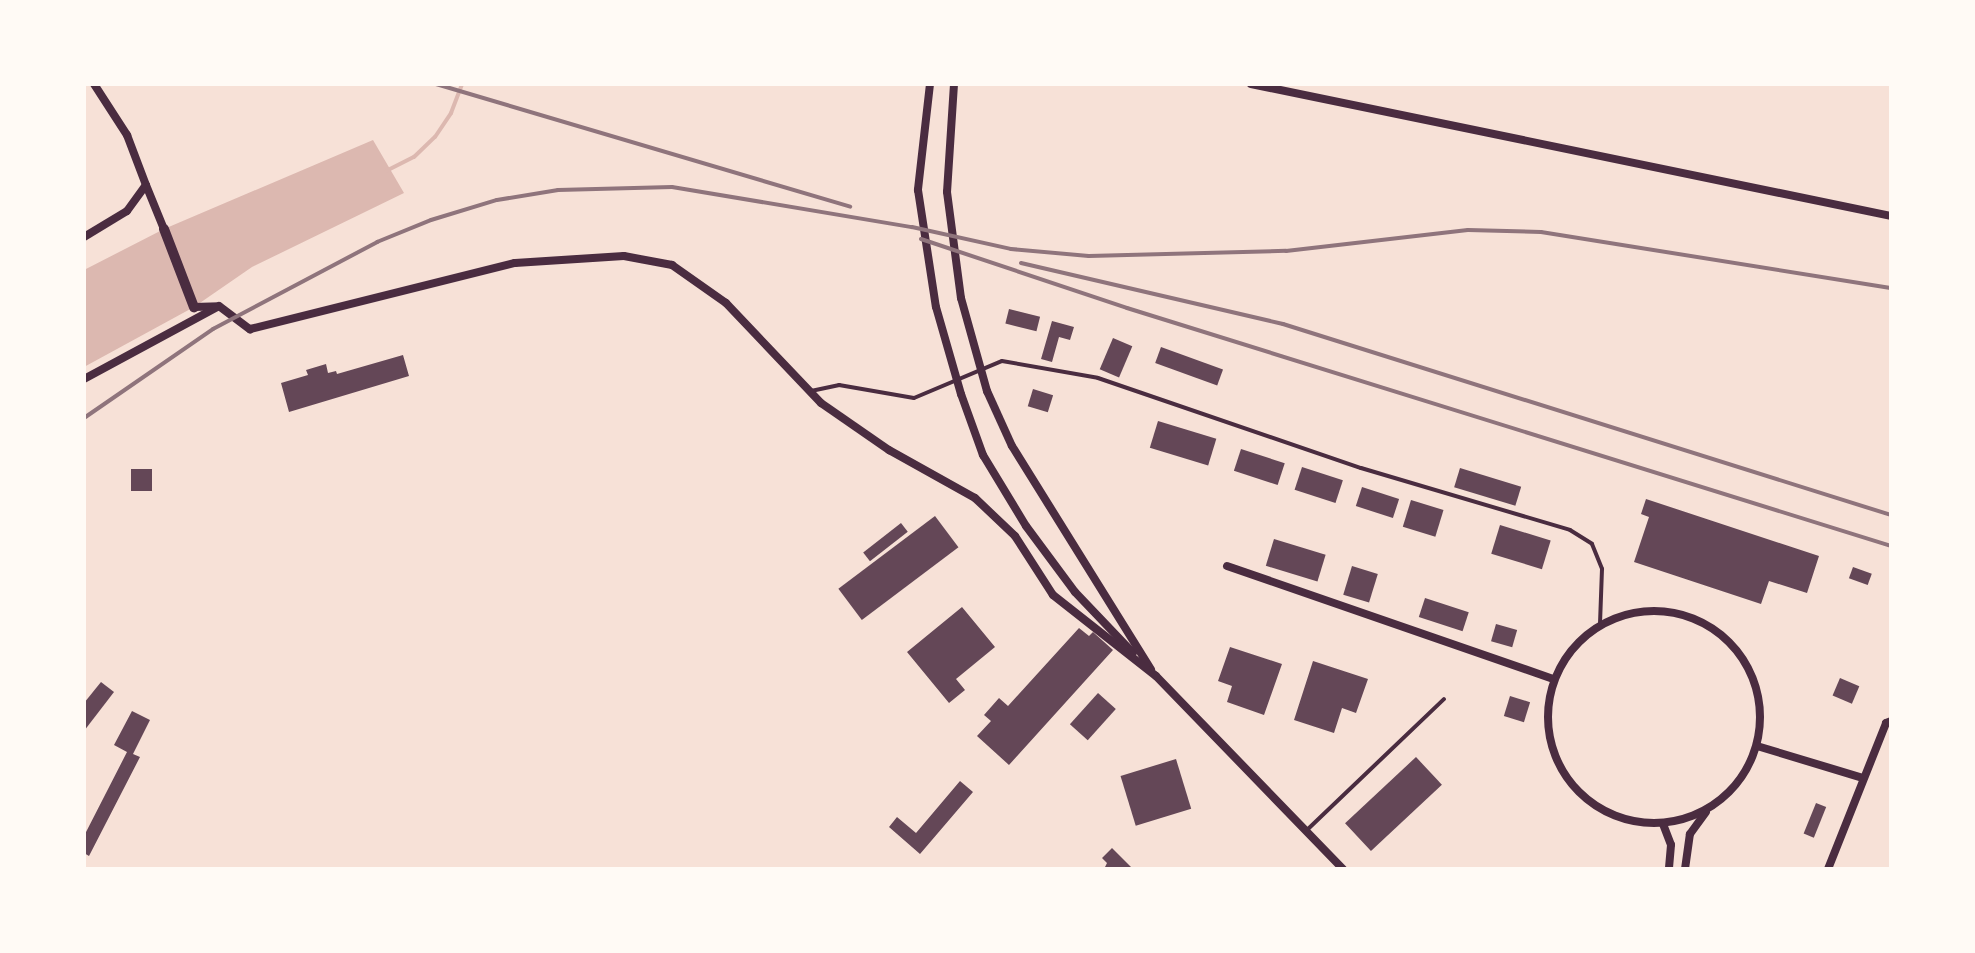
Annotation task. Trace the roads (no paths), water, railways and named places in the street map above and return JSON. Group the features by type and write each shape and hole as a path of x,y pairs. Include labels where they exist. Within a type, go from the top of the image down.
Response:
{"street":[{"path":"94,84 127,135 194,307 219,306 250,329 515,263 624,256 672,265 726,303 810,391 889,450 975,498 1015,536 1053,595 1156,676"},
{"path":"930,84 918,190 936,307 983,455 1026,526 1075,592 1343,869"},
{"path":"954,84 947,192 961,298 987,391 1012,446 1156,676"},
{"path":"1251,84 1891,216"},
{"path":"84,237 127,211 146,185"},
{"path":"84,379 219,306"},
{"path":"1227,566 1554,679"},
{"path":"1685,869 1690,834 1708,809 1730,792 1746,771 1757,746 1761,710 1753,675 1733,644 1705,622 1670,611 1634,612 1600,623 1573,648 1554,679 1547,714 1552,750 1569,782 1595,806 1628,821 1663,824 1708,809"},
{"path":"1828,869 1886,723 1891,721"},
{"path":"1757,746 1863,778"},
{"path":"1663,824 1671,845 1669,869"}],"lane":[{"path":"810,391 839,385 914,398 1002,361 1098,378 1361,468 1570,530 1592,544 1602,569 1600,623"},
{"path":"1306,831 1444,699"}],"waterway":[{"path":"386,171 414,157 435,137 451,113 462,84"}],"railway":[{"path":"436,84 850,207"},
{"path":"84,418 213,329 377,242 431,220 497,200 558,190 672,187 912,227 1011,249 1089,256 1286,251 1468,230 1541,232 1891,288"},
{"path":"921,239 1127,308 1891,546"},
{"path":"1021,263 1283,324 1891,515"}]}
